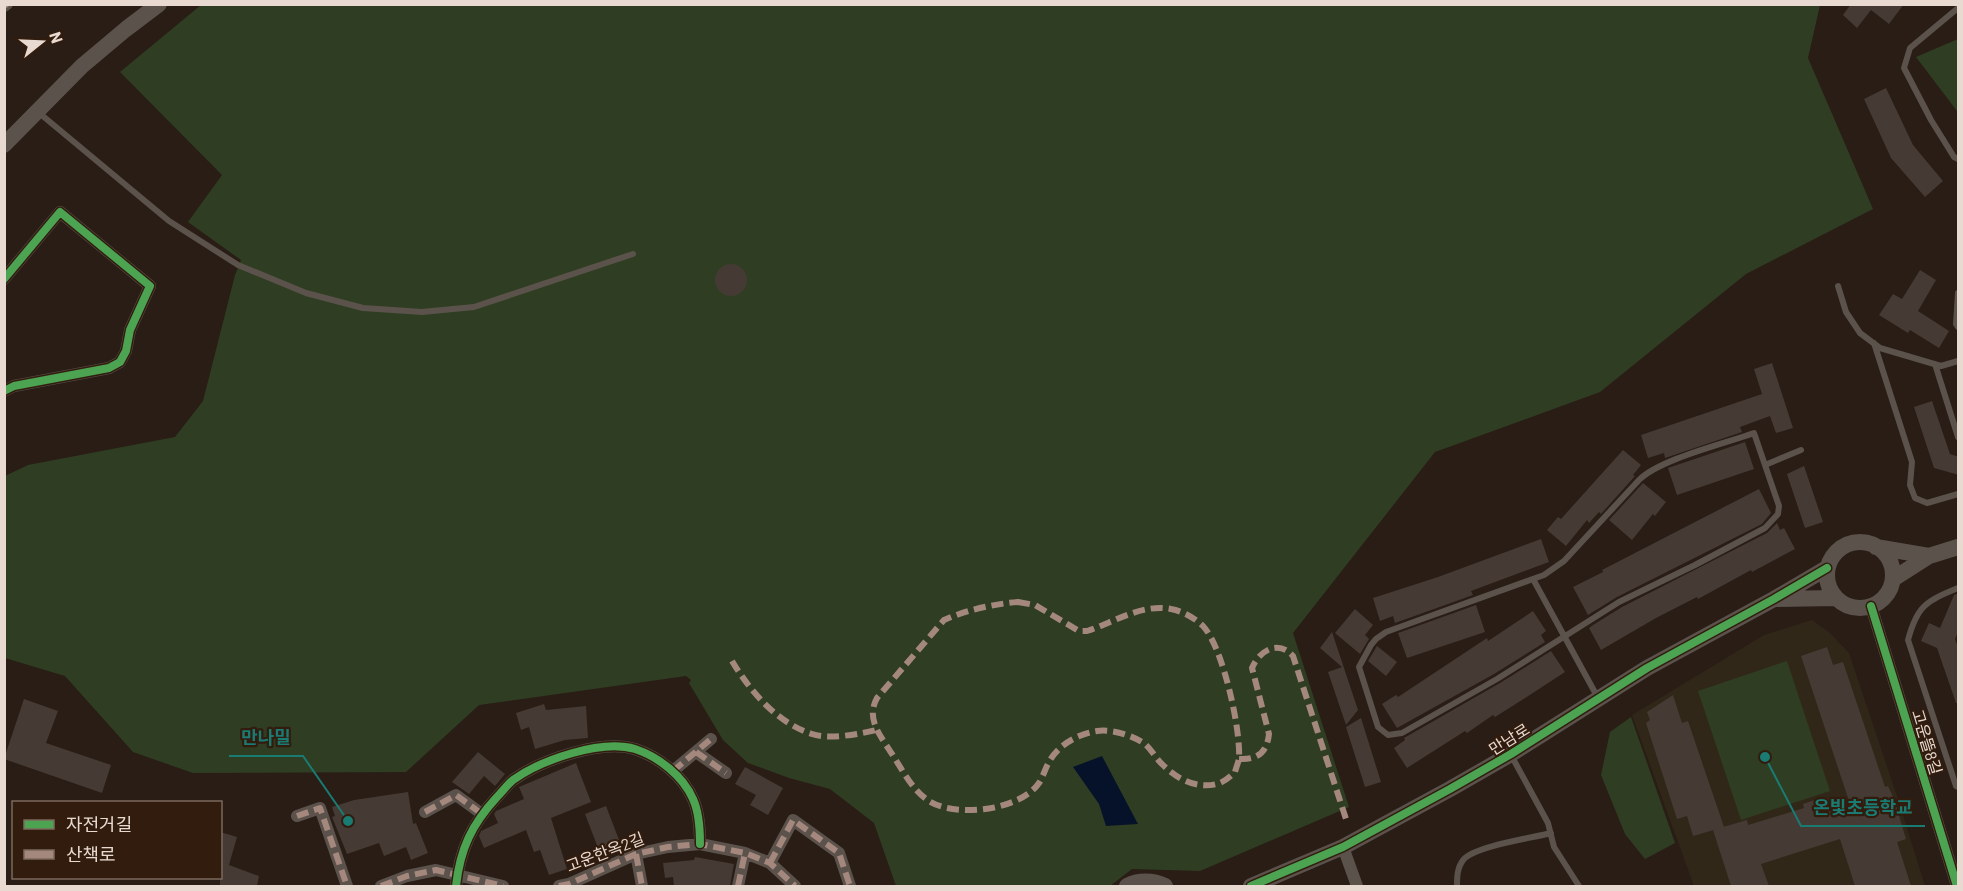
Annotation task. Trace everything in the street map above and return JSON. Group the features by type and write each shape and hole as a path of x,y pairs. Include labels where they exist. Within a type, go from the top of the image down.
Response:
{"street":[{"path":"4,145 82,66 158,5"},
{"path":"4,279 60,212 150,286 130,330 126,351 120,362 109,368 14,386 4,391"},
{"path":"1856,541 1870,543 1876,547 1882,550 1891,563 1893,579 1888,594 1872,606 1862,609 1847,607 1834,598 1827,584 1827,568 1832,555 1843,546 1856,541"},
{"path":"1876,547 1929,556"},
{"path":"1893,579 1929,556 1959,547"},
{"name":"만남로","path":"1251,886 1342,847 1511,754 1647,668 1827,568"},
{"path":"1774,599 1834,598"},
{"name":"고운뜰8길","path":"1872,606 1958,886"},
{"path":"673,771 711,739"},
{"path":"457,880 465,844 482,814 512,781 541,763 571,753 607,747 633,749 657,759 673,771 693,798 700,829 700,844"},
{"path":"696,752 726,773"},
{"path":"425,812 456,795 482,814"},
{"path":"297,816 320,808 346,886"},
{"path":"770,863 793,820 839,853 850,886"},
{"name":"고운한옥2길","path":"559,886 569,884 636,854 668,847 700,844 745,853 770,863 795,886"},
{"path":"1342,847 1357,886"},
{"path":"738,886 745,853"},
{"path":"636,854 642,886"},
{"path":"381,886 407,876 436,870 457,880 503,886"},
{"path":"1127,886 1146,881 1165,886"}],"lane":[{"path":"1951,4 1958,8 1910,48 1904,68 1931,120 1954,157 1959,159"},
{"path":"38,111 169,221 238,265 306,293 363,308 422,312 474,308 633,254"},
{"path":"1839,286 1846,312 1860,333 1880,348 1941,366 1959,361"},
{"path":"1959,293 1956,324 1959,327"},
{"path":"1874,344 1912,462 1910,485 1915,498 1927,503 1959,494"},
{"path":"1935,364 1959,437"},
{"path":"1754,434 1779,506 1778,514 1765,528 1618,602 1411,730 1388,735 1378,727 1359,667 1376,639 1401,626 1533,579 1544,575 1564,561 1639,480 1659,466 1754,434"},
{"path":"1766,465 1801,450"},
{"path":"1533,579 1598,698"},
{"path":"1959,588 1927,603 1914,618 1908,640 1956,786 1959,787"},
{"path":"1511,754 1548,823 1554,847 1579,886"},
{"path":"1457,886 1458,869 1465,858 1488,848 1551,833"}],"shaded area":[{"path":"1812,620 1830,633 1849,653 1925,886 1694,886 1632,715 1764,635"}],"green space":[{"path":"201,5 1820,5 1808,58 1873,209 1746,274 1600,392 1435,452 1293,633 1349,807 1200,871 1132,869 1110,886 896,886 874,823 830,789 789,778 748,763 723,740 689,683 691,680 686,676 479,705 406,772 193,773 133,752 65,676 5,658 5,476 28,465 175,437 203,401 235,275 241,260 188,222 222,175 120,72"},
{"path":"1958,39 1958,111 1957,111 1916,57"},
{"path":"1787,661 1830,791 1741,820 1698,691"},
{"path":"1631,717 1675,843 1645,859 1625,834 1601,775 1610,732"}],"water":[{"path":"1102,756 1138,824 1106,826 1099,804 1073,767"}],"building":[{"path":"1851,4 1904,4 1889,24 1871,10 1857,28 1843,15"},
{"path":"1886,88 1913,145 1943,181 1925,197 1891,158 1864,99"},
{"path":"731,264 742,269 747,280 742,291 731,296 720,291 715,280 720,269"},
{"path":"1920,270 1936,280 1918,311 1949,331 1939,348 1879,315 1893,294 1902,299"},
{"path":"1772,363 1793,428 1776,433 1770,416 1740,427 1742,432 1665,458 1664,453 1648,458 1641,435 1762,394 1754,369"},
{"path":"1932,401 1950,454 1959,457 1959,475 1934,468 1914,407"},
{"path":"1745,442 1754,469 1677,495 1668,468"},
{"path":"1623,450 1641,465 1633,475 1635,476 1601,514 1599,512 1589,523 1587,520 1566,546 1547,530 1558,517 1561,519"},
{"path":"1804,466 1823,522 1805,528 1787,474"},
{"path":"1643,483 1666,502 1632,540 1609,520"},
{"path":"1759,489 1771,513 1762,524 1617,597 1588,615 1573,587"},
{"path":"1777,523 1780,530 1784,528 1795,549 1656,618 1601,650 1589,628 1593,625 1622,607 1767,533"},
{"path":"1541,539 1549,562 1471,591 1473,595 1395,623 1393,616 1380,621 1373,598"},
{"path":"1959,593 1959,630 1955,639 1959,650 1959,703 1956,703 1937,648 1921,641 1929,623 1940,628 1954,595"},
{"path":"1476,605 1485,632 1407,658 1398,633"},
{"path":"1355,609 1373,625 1365,635 1369,639 1360,654 1335,633"},
{"path":"1533,611 1546,631 1541,635 1545,642 1494,674 1397,728 1382,704 1396,695 1398,697 1487,638 1488,641"},
{"path":"1332,632 1358,710 1346,725 1328,672 1342,667 1320,648"},
{"path":"1377,646 1397,662 1386,676 1368,661"},
{"path":"1827,647 1833,665 1843,662 1885,787 1888,786 1894,799 1906,839 1897,842 1911,886 1855,886 1840,839 1761,864 1769,886 1731,886 1713,830 1747,820 1748,825 1804,808 1803,804 1823,797 1851,807 1801,656"},
{"path":"1551,651 1565,672 1495,717 1493,715 1467,733 1465,731 1407,768 1394,748 1405,740 1404,738"},
{"path":"1673,695 1682,723 1688,721 1724,827 1693,836 1687,816 1677,819 1646,723 1650,720 1647,712"},
{"path":"24,699 58,711 46,743 111,765 102,793 4,759"},
{"path":"544,704 546,710 586,706 588,738 565,740 535,749 529,727 521,730 516,713"},
{"path":"1361,718 1381,782 1365,787 1346,727"},
{"path":"478,752 505,774 495,786 484,776 469,794 452,782"},
{"path":"576,763 591,802 551,818 567,869 549,875 540,850 534,852 526,830 484,848 479,836 481,831 498,823 494,814 496,811 524,799 519,787"},
{"path":"745,767 783,788 768,815 750,805 756,795 735,784"},
{"path":"408,792 413,824 416,823 428,853 411,860 406,847 384,856 379,843 347,854 332,817 335,816 332,807 354,800"},
{"path":"606,806 621,845 600,853 585,814"},
{"path":"222,833 237,837 229,865 259,876 257,886 220,886"},
{"path":"695,857 734,864 730,886 674,886 673,877 665,878 663,863 694,860"}],"marked path":[{"path":"1018,602 1035,605 1079,631 1087,631 1139,611 1160,608 1180,611 1200,623 1217,652 1234,710 1239,746 1239,759 1235,772 1222,782 1212,785 1189,782 1169,770 1140,741 1128,735 1097,731 1076,738 1063,746 1053,756 1039,783 1030,793 1002,806 985,809 952,809 926,799 910,783 875,726 873,712 877,698 944,620 980,608 1018,602"},
{"path":"1239,759 1256,757 1263,751 1268,741 1269,734 1252,668 1264,652 1281,648 1293,656 1346,819"},
{"path":"732,661 747,684 766,705 799,729 819,736 853,735 876,730"},
{"path":"673,771 711,739"},
{"path":"696,752 726,773"},
{"path":"425,812 456,795 482,814"},
{"path":"297,816 320,808 347,886"},
{"path":"770,863 793,820 839,853 850,886"},
{"path":"559,886 569,884 636,854 668,847 700,844 745,853 770,863 795,886"},
{"path":"738,886 745,853"},
{"path":"636,854 642,886"},
{"path":"381,886 407,876 436,870 503,886"}],"cycle path":[{"path":"4,279 60,212 150,286 130,330 126,351 120,362 109,368 14,386 4,391"},
{"path":"1251,886 1343,847 1450,789 1511,754 1647,668 1827,568"},
{"path":"1871,606 1957,886"},
{"path":"456,886 464,849 474,827 509,784 539,765 589,749 606,747 635,749 669,768 677,775 693,799 698,815 700,844"}],"place":[{"name":"온빛초등학교","path":"1765,757"},
{"name":"만나밀","path":"348,821"}]}
